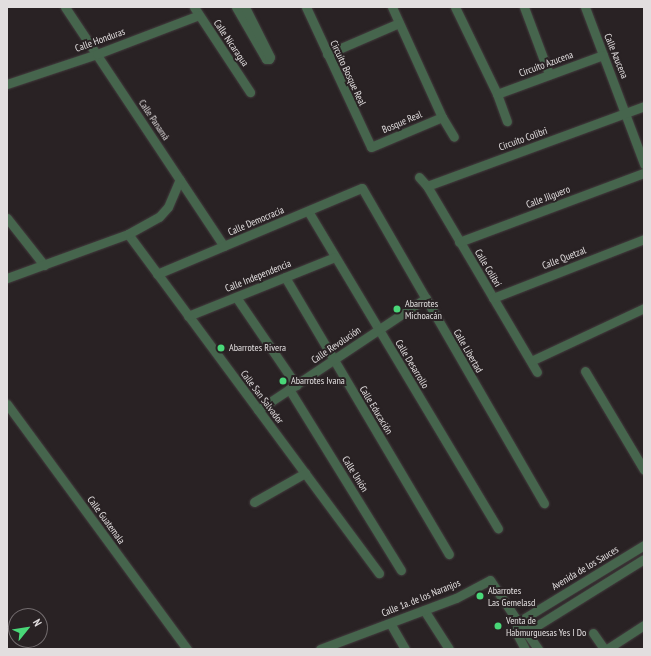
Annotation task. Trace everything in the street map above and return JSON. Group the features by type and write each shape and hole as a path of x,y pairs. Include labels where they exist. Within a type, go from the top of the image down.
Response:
{"street":[{"name":"Calle Panamá","path":"65,7 224,246"},
{"name":"Calle Nicaragua","path":"194,7 250,92"},
{"path":"236,7 266,59 269,59 270,57 245,7"},
{"name":"Circuito Bosque Real","path":"306,7 371,148"},
{"path":"392,7 442,116 454,137"},
{"path":"455,7 497,94 506,121"},
{"path":"524,7 549,74"},
{"name":"Calle Azucena","path":"585,7 602,55 626,113"},
{"name":"Calle Honduras","path":"7,84 97,54 199,16"},
{"path":"327,54 399,23"},
{"name":"Circuito Azucena","path":"497,94 602,55"},
{"name":"Circuito Colibri","path":"427,186 644,106"},
{"path":"626,113 644,164"},
{"name":"Bosque Real","path":"371,148 442,116"},
{"name":"Calle Jilguero","path":"459,242 644,173"},
{"name":"Calle Colibrí","path":"419,177 427,186 537,372"},
{"path":"7,278 128,234 164,213 180,179"},
{"name":"Calle Democracia","path":"157,274 362,188"},
{"name":"Calle Libertad","path":"362,188 544,503"},
{"name":"Calle Desarrollo","path":"308,211 498,529"},
{"path":"7,218 44,265"},
{"name":"Calle San Salvador","path":"128,234 378,573"},
{"name":"Calle Quetzal","path":"492,298 644,239"},
{"name":"Calle Independencia","path":"188,316 335,257"},
{"name":"Calle Educación","path":"284,277 449,554"},
{"name":"Calle Unión","path":"236,297 292,387 401,570"},
{"name":"Calle Revolución","path":"258,410 426,298"},
{"path":"531,361 644,308"},
{"path":"585,370 644,470"},
{"name":"Calle Guatemala","path":"7,404 187,649"},
{"path":"254,502 305,473"},
{"name":"Avenida de los Sauces","path":"518,622 644,545"},
{"path":"538,649 530,636 530,630 644,559"},
{"name":"Calle 1a. de los Naranjos","path":"320,649 335,646 456,598 490,580 518,622 530,630"},
{"path":"424,610 449,649"},
{"path":"518,622 516,632 525,649"},
{"path":"390,623 405,649"},
{"path":"607,649 644,625"},
{"path":"593,633 604,649"}],"place":[{"name":"Abarrotes Michoacán","path":"397,309"},
{"name":"Abarrotes Rivera","path":"221,348"},
{"name":"Abarrotes Ivana","path":"283,381"},
{"name":"Abarrotes Las Gemelasd","path":"480,596"},
{"name":"Venta de Habmurguesas Yes I Do","path":"498,626"}]}
